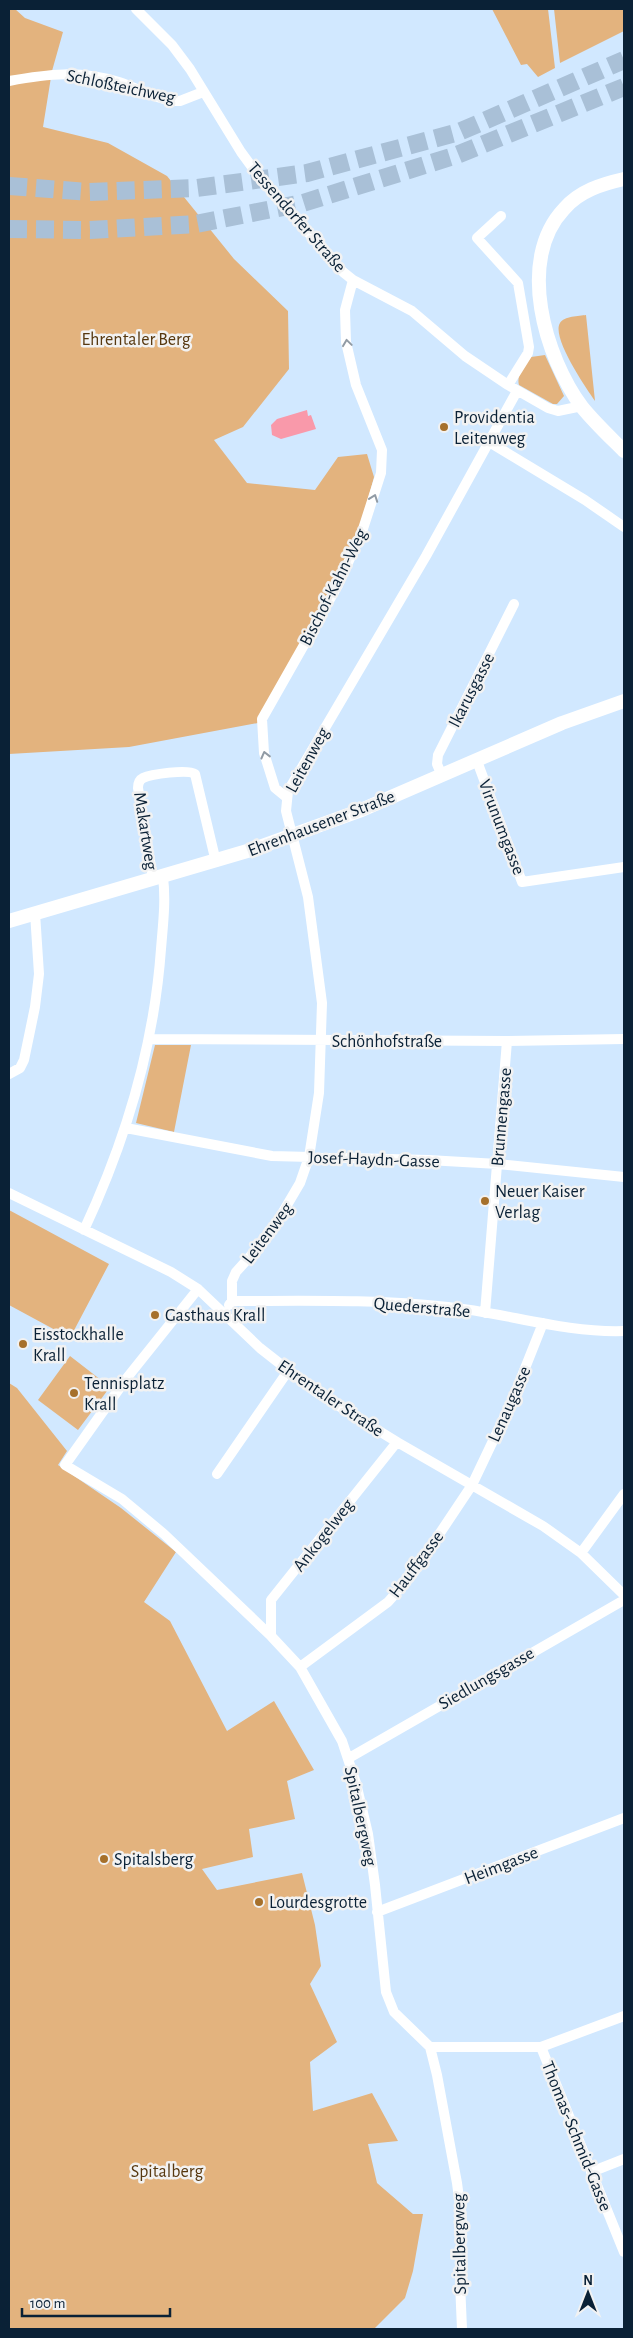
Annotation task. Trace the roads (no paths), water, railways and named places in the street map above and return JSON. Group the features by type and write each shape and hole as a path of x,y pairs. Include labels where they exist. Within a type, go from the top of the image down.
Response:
{"street":[{"name":"Tessendorfer Straße","path":"136,9 172,46 190,69 260,178 343,272 353,280 412,311 466,356 513,388 548,408 558,411 582,406"},
{"name":"Schloßteichweg","path":"9,81 61,73 84,74 118,82 173,101 203,92"},
{"path":"624,179 592,189 574,199 555,220 541,252 539,291 549,341 561,369 582,406 624,451"},
{"name":"Leitenweg","path":"232,1301 232,1281 236,1272 281,1219 300,1183 309,1158 319,1093 322,1004 312,923 303,875 286,811 286,798 290,786 387,622 489,442 528,353 529,347 518,283 477,238 502,216"},
{"name":"Bischof-Kahn-Weg","path":"286,798 275,788 262,740 262,719 338,585 362,532 381,473 382,450 356,385 346,342 345,310 353,280"},
{"path":"489,442 585,500 624,527"},
{"name":"Ikarusgasse","path":"442,776 437,764 438,755 514,604"},
{"name":"Ehrenhausener Straße","path":"9,921 216,862 359,811 583,714 624,701"},
{"name":"Virunumgasse","path":"477,761 522,882 624,867"},
{"name":"Makartweg","path":"158,878 138,788 140,780 144,778 187,770 195,774 216,862"},
{"path":"84,1230 106,1183 126,1128 149,1039 159,978 165,901 158,878"},
{"path":"9,1074 20,1068 24,1060 35,1007 40,959 35,913"},
{"name":"Schönhofstraße","path":"149,1039 321,1041 624,1039"},
{"name":"Brunnengasse","path":"485,1313 507,1041"},
{"name":"Josef-Haydn-Gasse","path":"126,1128 272,1156 498,1164 624,1177"},
{"name":"Ehrentaler Straße","path":"9,1192 171,1272 198,1289 288,1372 316,1392 397,1442 543,1526 581,1553 624,1594"},
{"name":"Spitalbergweg","path":"198,1289 126,1378 65,1465 122,1499 164,1534 271,1636 300,1667 333,1723 348,1758 368,1834 386,1992 394,2012 430,2047 458,2184 462,2221 460,2282 462,2329"},
{"path":"223,1311 232,1301"},
{"name":"Quederstraße","path":"232,1301 397,1302 450,1307 604,1332 624,1331"},
{"name":"Lenaugasse","path":"472,1485 512,1401 543,1323"},
{"path":"217,1474 288,1372"},
{"name":"Ankogelweg","path":"271,1636 271,1600 397,1442"},
{"name":"Hauffgasse","path":"300,1667 388,1602 412,1575 472,1485"},
{"path":"581,1553 624,1494"},
{"name":"Siedlungsgasse","path":"348,1758 624,1600"},
{"name":"Heimgasse","path":"377,1912 624,1818"},
{"path":"430,2047 541,2047 624,2016"},
{"name":"Thomas-Schmid-Gasse","path":"541,2047 624,2252"},
{"path":"590,2172 624,2159"}],"tunnel":[{"path":"9,186 89,192 197,188 307,173 459,132 624,60"},
{"path":"9,229 90,230 196,224 303,203 457,155 624,87"}],"place":[{"name":"Providentia Leitenweg","path":"444,427"},
{"name":"Neuer Kaiser Verlag","path":"485,1201"},
{"name":"Gasthaus Krall","path":"155,1315"},
{"name":"Eisstockhalle Krall","path":"23,1344"},
{"name":"Tennisplatz Krall","path":"74,1393"},
{"name":"Spitalsberg","path":"104,1859"},
{"name":"Lourdesgrotte","path":"259,1902"}],"park label":[{"name":"Ehrentaler Berg","path":"136,339"},
{"name":"Spitalberg","path":"167,2171"}]}
